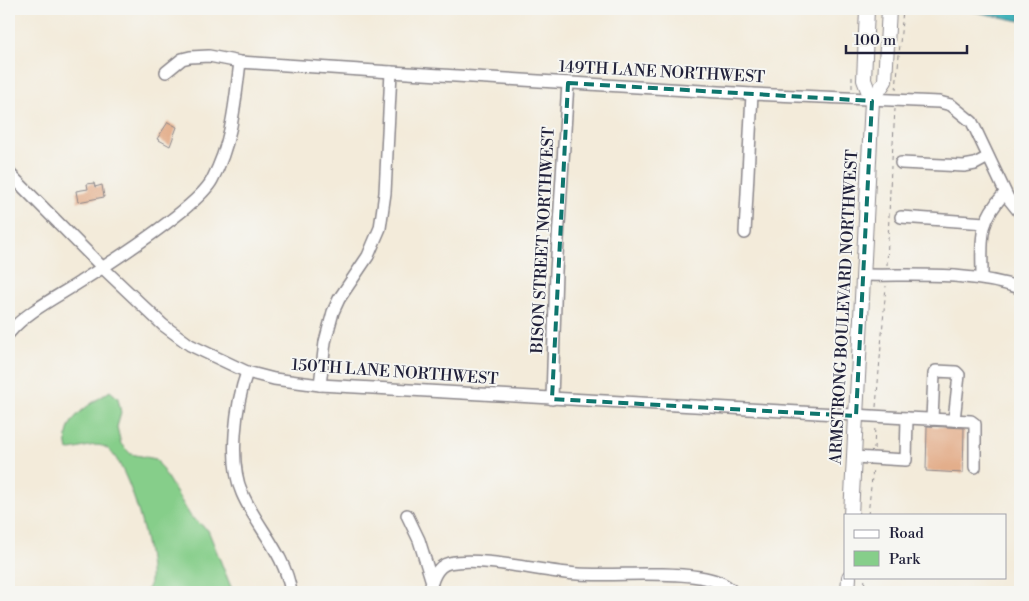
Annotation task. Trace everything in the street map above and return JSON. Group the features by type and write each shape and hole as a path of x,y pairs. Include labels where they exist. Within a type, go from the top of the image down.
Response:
{"main road":[{"name":"ARMSTRONG BOULEVARD NORTHWEST","path":"852,514 872,101 864,80 867,9"},
{"name":"ARMSTRONG BOULEVARD NORTHWEST","path":"872,101 885,81 889,9"},
{"path":"848,592 849,578"}],"street":[{"name":"149TH LANE NORTHWEST","path":"166,72 182,59 190,56 209,56 240,62 568,83 872,101 922,100 951,105 972,122 1005,193 1020,213"},
{"path":"9,333 36,310 103,268 172,218 199,196 211,182 229,138 240,62"},
{"path":"320,385 325,342 333,312 339,299 368,256 380,228 384,193 391,72"},
{"name":"BISON STREET NORTHWEST","path":"552,399 556,271 568,83"},
{"path":"745,233 752,94"},
{"path":"901,164 964,166 974,164 988,157"},
{"name":"150TH LANE NORTHWEST","path":"9,173 103,268 176,335 202,352 247,372 274,379 320,385 971,421 976,424 974,467"},
{"path":"982,278 982,240 985,223 988,214 1005,193"},
{"path":"901,217 985,223"},
{"path":"863,275 982,278 1020,288"},
{"path":"932,419 934,374 936,371 956,372 959,375 954,420"},
{"path":"247,372 243,383 234,452 237,481 248,506 280,555 287,571 291,592"},
{"path":"854,457 906,460 907,418"},
{"path":"407,515 419,540 430,587"},
{"path":"430,587 435,573 448,563 473,562 578,574 697,577 723,584 733,592"}],"path":[{"path":"868,514 887,275 896,100 903,9"},
{"path":"864,592 865,578"}],"highlighted area":[{"path":"568,83 872,101 856,416 552,399"}],"green space":[{"path":"110,391 118,398 121,413 117,427 121,444 131,454 156,459 191,517 208,530 233,592 145,592 150,582 148,552 132,492 124,473 116,459 104,446 94,445 68,450 68,430 72,422 84,409"}],"water":[{"path":"961,9 1020,9 1020,21"}],"building":[{"path":"168,122 177,127 170,146 157,139"},
{"path":"94,183 95,187 102,185 104,197 78,202 76,191 88,189 87,184"},
{"path":"927,426 964,428 963,473 926,471"}]}
